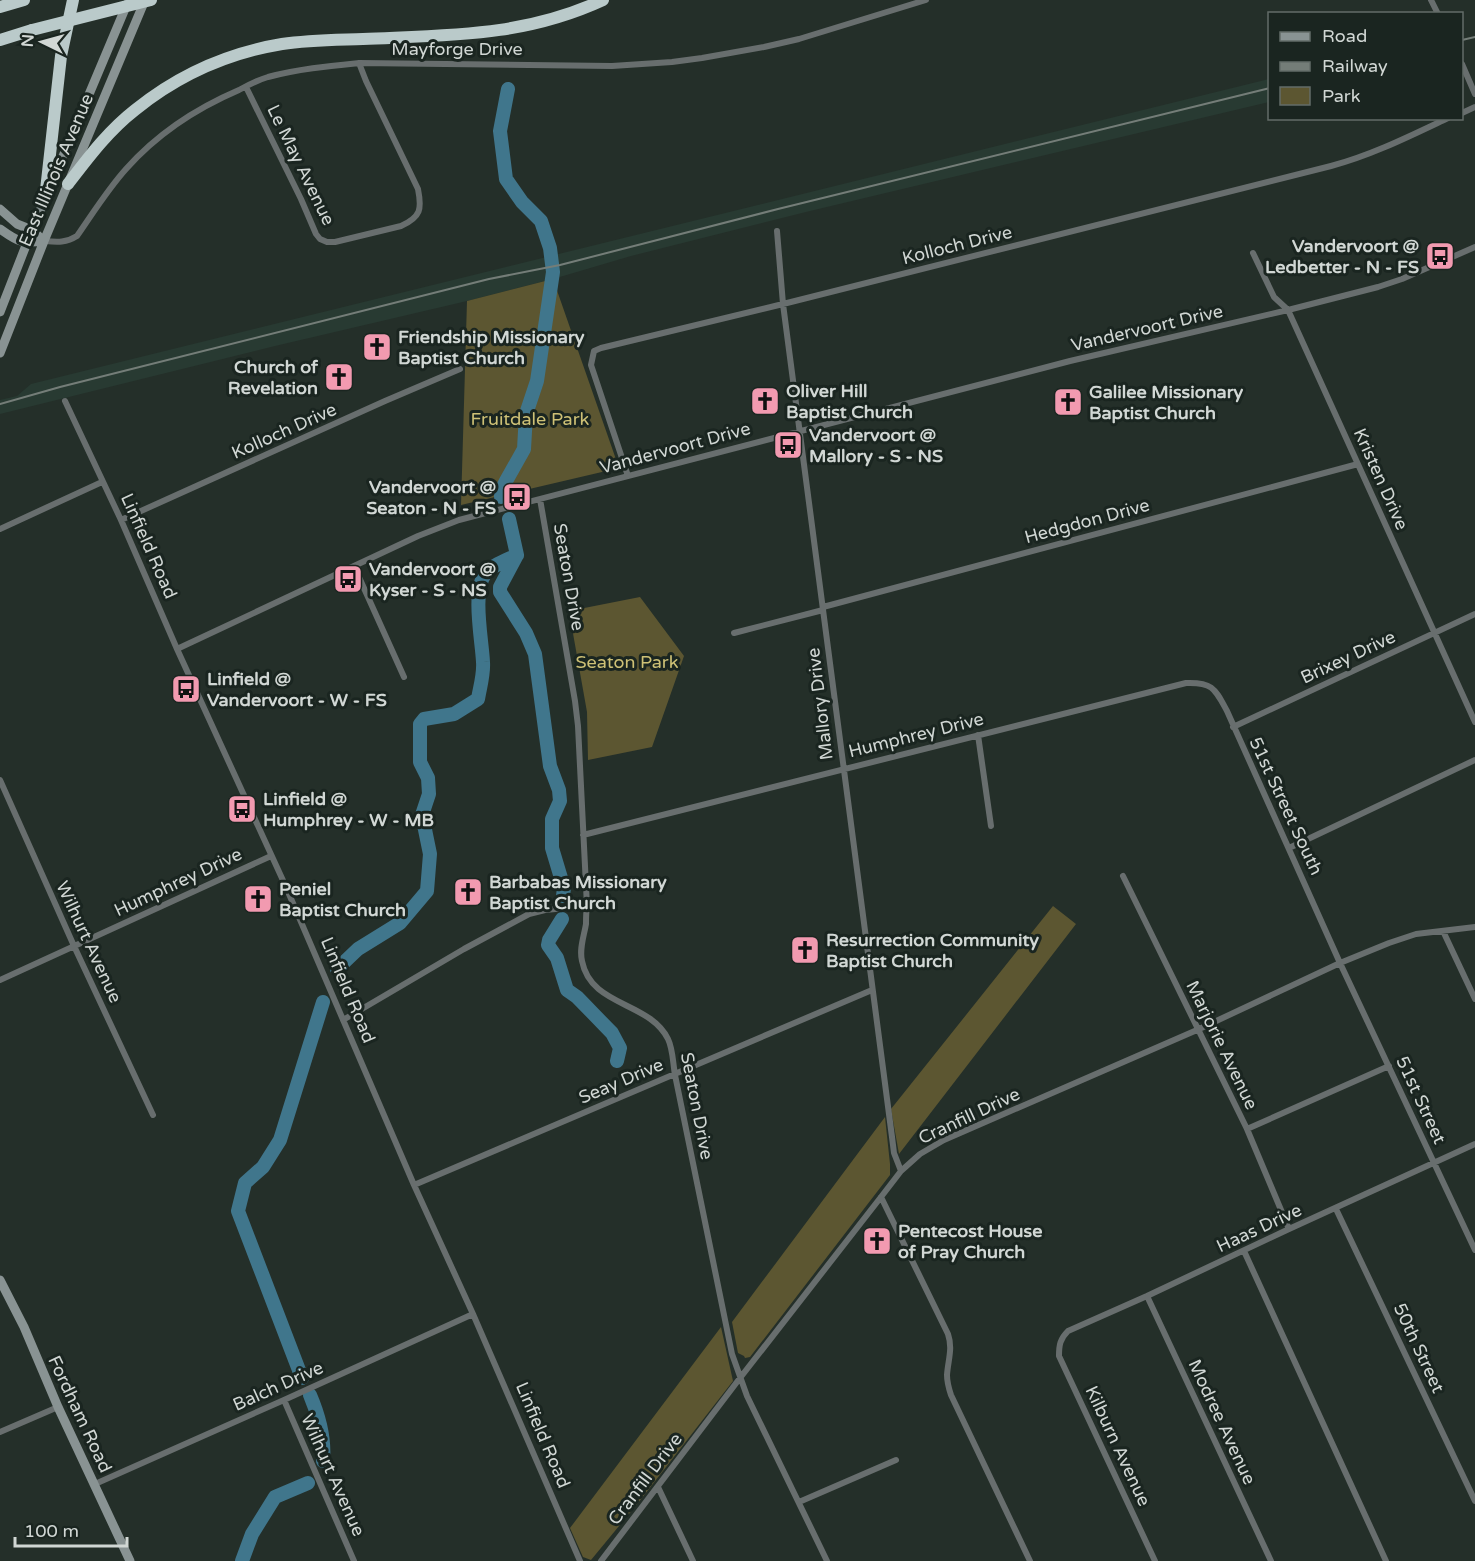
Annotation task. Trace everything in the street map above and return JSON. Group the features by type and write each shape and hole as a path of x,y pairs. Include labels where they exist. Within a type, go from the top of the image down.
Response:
{"highway":[{"path":"0,7 24,0"},
{"path":"45,199 61,56 73,0"},
{"path":"0,40 151,0"},
{"path":"68,184 115,128 134,111 180,79 229,57 264,48 310,41 450,35 506,30 563,16 603,0"}],"main road":[{"name":"East Illinois Avenue","path":"0,312 129,0"},
{"name":"East Illinois Avenue","path":"0,353 44,241 145,0"},
{"path":"0,209 17,224 32,230 44,241"},
{"path":"0,229 27,244 44,241"},
{"name":"Fordham Road","path":"0,1280 130,1561"}],"street":[{"name":"Mayforge Drive","path":"44,241 62,242 77,236 110,188 128,167 172,127 201,108 266,78 283,73 359,63 612,66 682,61 799,39 926,0"},
{"name":"Le May Avenue","path":"246,87 320,239 335,242 409,222 420,209 418,189 359,63"},
{"path":"1463,68 1475,94"},
{"name":"Kolloch Drive","path":"628,476 591,365 594,351 1342,163 1377,151 1444,120"},
{"name":"Mallory Drive","path":"777,231 783,304 872,990 894,1153 902,1171"},
{"name":"Vandervoort Drive","path":"177,649 441,526 1070,361 1288,310 1394,282 1475,247"},
{"name":"Kristen Drive","path":"1252,253 1274,297 1288,310 1475,722"},
{"name":"Kolloch Drive","path":"121,520 460,369"},
{"name":"Linfield Road","path":"64,401 121,520 286,888 580,1561"},
{"name":"Hedgdon Drive","path":"734,633 1358,464"},
{"path":"0,529 102,482"},
{"name":"Seaton Drive","path":"540,499 578,726 587,906 581,960 588,978 596,987 605,995 654,1021 667,1037 732,1354 747,1396 827,1561"},
{"path":"354,567 404,677"},
{"name":"Brixey Drive","path":"1233,727 1475,614"},
{"name":"Humphrey Drive","path":"583,835 1186,683"},
{"name":"51st Street South","path":"1186,683 1208,684 1215,690 1227,711 1340,963"},
{"path":"978,735 991,826"},
{"path":"1289,848 1475,760"},
{"name":"Wilhurt Avenue","path":"0,780 153,1115"},
{"name":"Humphrey Drive","path":"0,980 271,856"},
{"name":"Marjorie Avenue","path":"1123,876 1247,1129 1289,1229"},
{"path":"343,1020 529,914 544,910 587,906"},
{"name":"Cranfill Drive","path":"601,1561 881,1197 902,1171 920,1154 944,1140 1197,1030 1389,942 1416,934 1475,927"},
{"path":"1443,931 1475,999"},
{"name":"51st Street","path":"1340,963 1475,1250"},
{"name":"Seay Drive","path":"414,1185 872,990"},
{"path":"1247,1129 1389,1066"},
{"name":"Haas Drive","path":"1059,1343 1068,1331 1475,1144"},
{"path":"881,1197 951,1342 947,1375 951,1395 1030,1561"},
{"name":"50th Street","path":"1336,1209 1475,1501"},
{"path":"1244,1251 1386,1561"},
{"name":"Modree Avenue","path":"1147,1296 1270,1561"},
{"name":"Balch Drive","path":"94,1484 473,1314"},
{"name":"Kilburn Avenue","path":"1059,1343 1059,1356 1155,1561"},
{"name":"Wilhurt Avenue","path":"284,1400 354,1561"},
{"path":"0,1432 58,1407"},
{"path":"799,1502 896,1460"},
{"path":"658,1487 693,1561"}],"shaded area":[{"path":"1268,79 1268,102 810,211 631,256 467,301 0,414 0,400 17,396 31,384"}],"green space":[{"name":"Fruitdale Park","path":"553,279 619,468 461,505 467,301"},
{"name":"Seaton Park","path":"640,597 684,656 652,747 588,760 587,712 569,611"},
{"path":"1053,906 1076,924 899,1154 891,1109"},
{"path":"885,1117 890,1175 750,1357 745,1358 738,1353 732,1322"},
{"path":"721,1327 733,1381 591,1560 583,1557 570,1528"}],"waterway":[{"path":"501,497 501,491 524,449 526,414 537,381 553,272 550,248 541,221 522,202 506,179 500,131 508,89"},
{"path":"337,969 358,949 400,923 427,891 430,854 422,815 429,794 428,778 420,762 420,724 424,719 454,714 478,699 483,667 479,592 481,582 488,571 517,555 509,519"},
{"path":"517,555 500,587 500,592 526,633 535,654 550,766 559,790 560,801 552,819 552,848 564,888 563,896"},
{"path":"562,919 548,945 557,958 567,990 577,997 612,1033 620,1048 617,1061"},
{"path":"302,1378 238,1211 245,1183 263,1167 280,1140 323,1002"},
{"path":"310,1395 321,1428 323,1461"},
{"path":"242,1561 252,1534 275,1497 308,1483"}],"railway":[{"path":"1463,40 1475,37"},
{"path":"0,404 489,279 560,265 1268,88"}],"place":[{"name":"Vandervoort @ Ledbetter - N - FS","path":"1440,256"},
{"name":"Friendship Missionary Baptist Church","path":"377,347"},
{"name":"Church of Revelation","path":"339,377"},
{"name":"Oliver Hill Baptist Church","path":"765,401"},
{"name":"Galilee Missionary Baptist Church","path":"1068,402"},
{"name":"Vandervoort @ Mallory - S - NS","path":"788,445"},
{"name":"Vandervoort @ Seaton - N - FS","path":"517,497"},
{"name":"Vandervoort @ Kyser - S - NS","path":"348,579"},
{"name":"Linfield @ Vandervoort - W - FS","path":"186,689"},
{"name":"Linfield @ Humphrey - W - MB","path":"242,809"},
{"name":"Barbabas Missionary Baptist Church","path":"468,892"},
{"name":"Peniel Baptist Church","path":"258,899"},
{"name":"Resurrection Community Baptist Church","path":"805,950"},
{"name":"Pentecost House of Pray Church","path":"877,1241"}]}
